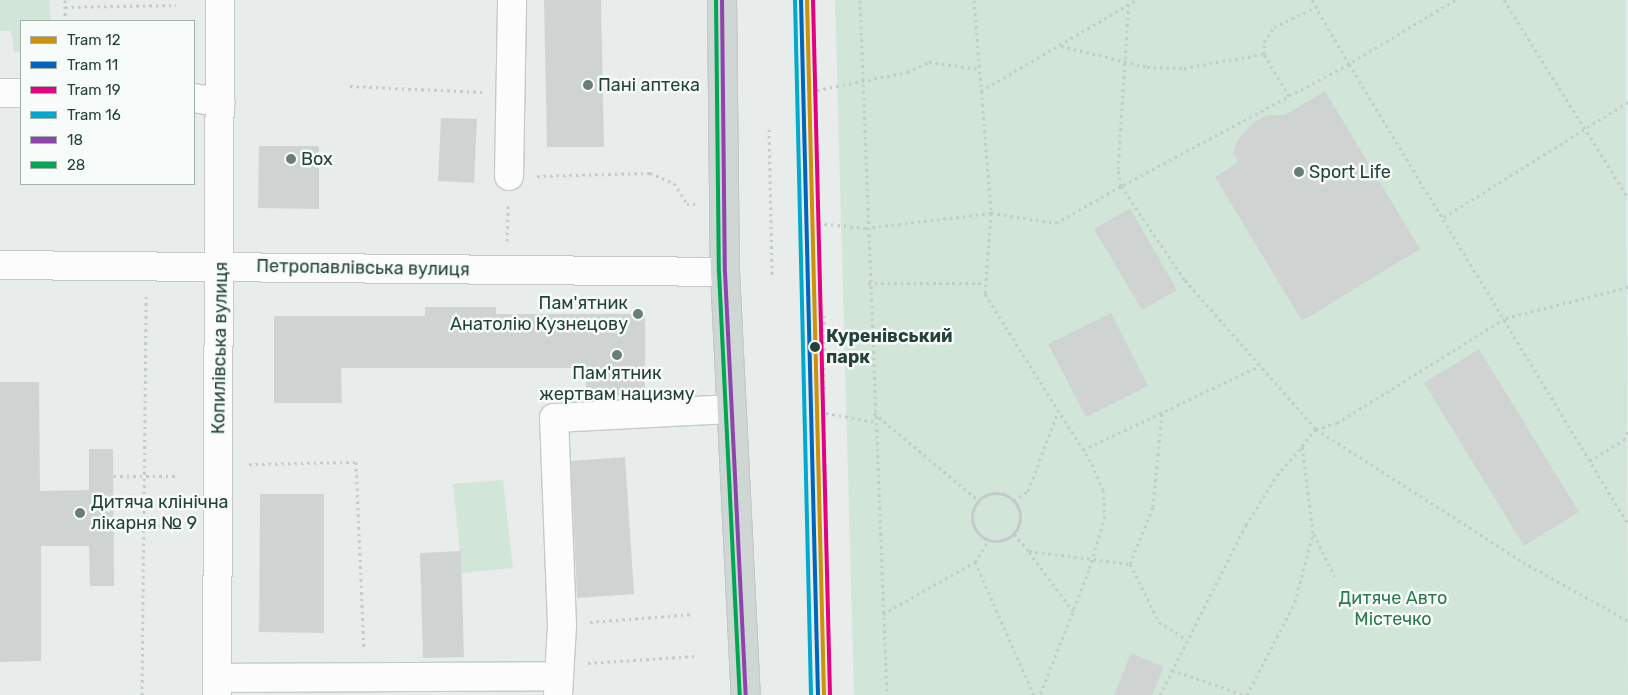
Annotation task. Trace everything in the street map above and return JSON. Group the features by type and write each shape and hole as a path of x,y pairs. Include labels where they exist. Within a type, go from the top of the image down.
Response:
{"main road":[{"path":"722,0 725,272 730,409 746,695"}],"street":[{"name":"Копилівська вулиця","path":"217,687 221,266 220,0"},
{"path":"509,176 512,0"},
{"path":"0,93 20,94"},
{"path":"195,98 221,103"},
{"name":"Петропавлівська вулиця","path":"0,265 725,272"},
{"path":"217,687 365,678 558,678 562,625 554,418 730,409"}],"path":[{"path":"65,0 65,20"},
{"path":"860,0 868,283 887,695"},
{"path":"974,0 990,213 985,294 1083,450 1103,499 1105,516 1074,612 1040,695"},
{"path":"1128,0 1118,170 1121,186 1185,280 1316,429 1524,562 1628,622"},
{"path":"981,91 1129,7 1136,0"},
{"path":"1312,0 1349,64 1506,318 1628,524"},
{"path":"818,223 866,228 990,213 1056,223 1121,186 1349,64 1455,0"},
{"path":"1504,0 1628,198"},
{"path":"65,7 176,5"},
{"path":"1289,96 1264,54 1264,42 1274,27 1316,7"},
{"path":"1061,46 1147,67 1184,68 1264,54"},
{"path":"817,90 862,78 907,72 929,62 980,69"},
{"path":"350,86 465,92"},
{"path":"1444,217 1628,102"},
{"path":"769,128 772,276"},
{"path":"506,244 509,176 650,173 674,183 687,204"},
{"path":"868,283 986,282"},
{"path":"1160,695 1186,639 1246,525 1277,475 1316,429 1337,423 1506,318 1628,287"},
{"path":"142,695 146,295"},
{"path":"824,312 824,389"},
{"path":"1083,450 1259,366"},
{"path":"1014,501 1028,491 1059,411"},
{"path":"1162,411 1153,508 1130,564 1159,622 1186,639"},
{"path":"826,413 875,422"},
{"path":"874,413 978,500"},
{"path":"1590,461 1624,440 1628,430"},
{"path":"1302,446 1313,533 1334,576"},
{"path":"249,464 356,462 365,678"},
{"path":"114,476 179,476"},
{"path":"1000,493 1014,501 1020,516 1014,534 1004,540 988,540 972,523 978,500 1000,493"},
{"path":"114,523 143,522 179,526"},
{"path":"1172,670 1246,695 1295,602 1313,533"},
{"path":"1014,534 1074,612"},
{"path":"884,614 975,562 988,540"},
{"path":"1029,552 1130,564"},
{"path":"975,562 1034,695"},
{"path":"562,625 694,614"},
{"path":"558,678 695,656"}],"green space":[{"path":"0,0 49,0 51,20 20,20 20,52 14,52 11,31 0,31"},
{"name":"Куренівський парк","path":"835,0 1626,0 1628,695 854,695"},
{"path":"503,480 513,568 462,573 453,484"}],"building":[{"path":"544,0 601,0 604,147 547,147"},
{"path":"1325,91 1420,249 1302,321 1215,177 1238,162 1233,152 1238,140 1254,122 1267,115 1285,115"},
{"path":"441,118 477,119 474,183 438,181"},
{"path":"259,146 319,146 319,209 258,208"},
{"path":"1130,208 1177,290 1142,310 1094,229"},
{"path":"425,307 496,307 496,314 645,314 645,396 586,396 586,368 341,368 342,403 274,403 274,316 425,316"},
{"path":"1111,313 1148,386 1086,417 1048,344"},
{"path":"1479,349 1579,512 1524,546 1424,383"},
{"path":"0,382 39,382 40,491 89,490 89,449 113,449 114,586 90,586 89,546 41,546 41,661 0,662"},
{"path":"625,457 634,594 577,598 571,461"},
{"path":"260,494 324,494 324,633 259,632"},
{"path":"461,551 464,657 423,658 420,553"},
{"path":"1131,653 1164,667 1152,695 1114,695"}],"tram line":[{"name":"16","path":"795,0 811,695"},
{"name":"11","path":"801,0 818,695"},
{"name":"12","path":"807,0 824,695"},
{"name":"19","path":"813,0 830,695"}],"transit line":[{"name":"28","path":"716,0 719,272 740,695"},
{"name":"18","path":"722,0 725,272 746,695"}],"place":[{"name":"Пані аптека","path":"588,85"},
{"name":"Box","path":"291,159"},
{"name":"Sport Life","path":"1299,172"},
{"name":"Пам'ятник Анатолію Кузнецову","path":"638,314"},
{"name":"Куренівський парк","path":"815,347"},
{"name":"Пам'ятник жертвам нацизму","path":"617,355"},
{"name":"Дитяча клінічна лікарня № 9","path":"80,513"}],"park label":[{"name":"Дитяче Авто Містечко","path":"1393,609"}]}
